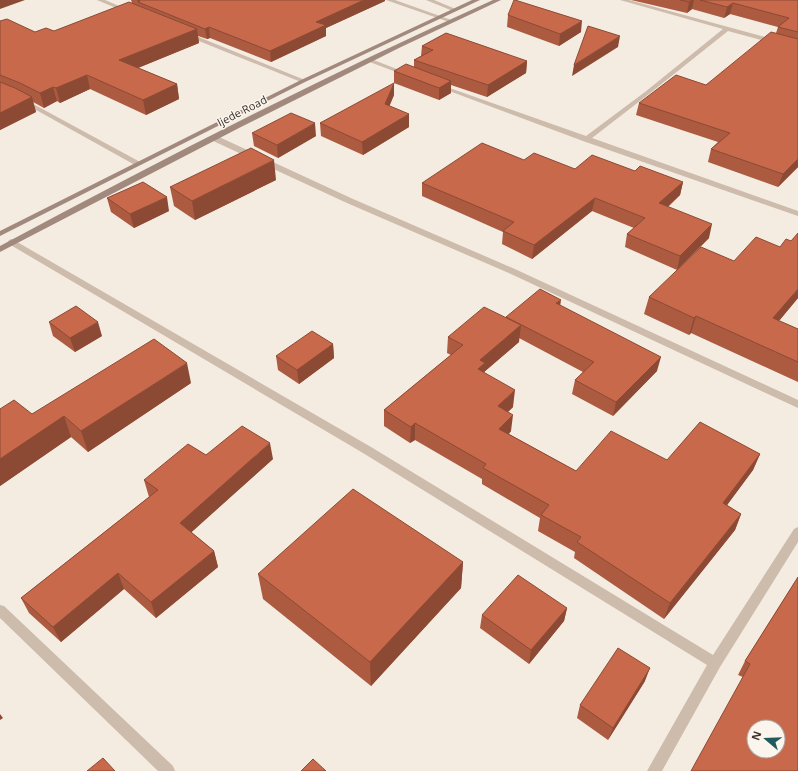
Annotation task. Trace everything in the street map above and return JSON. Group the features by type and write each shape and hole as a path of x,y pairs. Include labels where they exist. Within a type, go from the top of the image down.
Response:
{"main road":[{"name":"Ijede Road","path":"0,234 303,81 439,16 477,0"},
{"name":"Ijede Road","path":"0,249 214,138 369,60 498,0"}],"street":[{"path":"100,0 137,14"},
{"path":"389,0 451,21"},
{"path":"623,0 798,48"},
{"path":"434,1 454,10"},
{"path":"586,139 647,93 728,28"},
{"path":"180,32 303,81"},
{"path":"369,60 414,77"},
{"path":"429,82 798,214"},
{"path":"0,91 22,100 138,163"},
{"path":"214,138 514,272 798,404"},
{"path":"12,242 367,450 715,663"},
{"path":"654,771 715,663 798,532"},
{"path":"0,610 168,771"}],"building":[{"path":"137,0 364,0 316,22 326,25 270,51 209,27 205,29 138,2 140,1"},
{"path":"514,0 582,21 560,34 508,15"},
{"path":"680,0 692,0 689,2"},
{"path":"700,0 798,0 798,32 778,27 789,18 733,3 727,7"},
{"path":"129,2 197,29 119,60 177,84 143,100 87,75 40,93 0,75 0,21 7,19 35,32 46,28 54,31"},
{"path":"588,26 620,36 574,65"},
{"path":"771,32 798,39 798,159 783,174 711,149 730,133 639,103 676,75 706,85"},
{"path":"446,33 527,61 488,85 414,60 433,50 422,46"},
{"path":"406,64 451,81 439,88 394,71"},
{"path":"0,82 15,88 32,97 0,113"},
{"path":"394,83 385,104 409,114 362,142 320,123"},
{"path":"291,113 315,123 277,145 252,133"},
{"path":"482,143 524,160 534,153 575,169 592,155 635,171 640,166 683,182 659,203 712,224 680,256 627,234 645,218 595,198 534,245 503,231 514,222 422,183"},
{"path":"251,148 274,160 192,201 170,187"},
{"path":"143,182 167,197 130,214 107,198"},
{"path":"798,233 798,289 773,318 798,329 798,362 696,316 694,318 649,297 701,247 734,261 756,237 780,247 786,239 791,241"},
{"path":"540,289 561,300 556,303 661,357 616,402 575,380 594,362 506,317"},
{"path":"76,306 98,322 70,338 49,322"},
{"path":"484,307 521,325 480,360 485,363 478,369 515,390 498,406 513,415 499,429 576,471 611,431 667,460 700,422 760,454 723,503 741,514 670,603 577,542 581,537 541,515 549,505 483,468 486,464 415,423 411,427 384,410 463,345 448,337"},
{"path":"312,331 333,344 297,370 276,356"},
{"path":"154,339 187,363 81,431 64,416 0,459 0,409 14,400 32,414"},
{"path":"242,426 270,443 180,523 214,551 151,602 118,573 53,627 21,598 158,490 144,480 188,444 206,455"},
{"path":"353,489 463,562 370,662 258,574"},
{"path":"518,575 567,608 531,650 482,615"},
{"path":"798,577 798,771 691,771 750,664 745,661"},
{"path":"618,648 650,668 613,728 580,705"},
{"path":"103,758 115,771 87,771"},
{"path":"313,759 326,771 301,771"}]}
